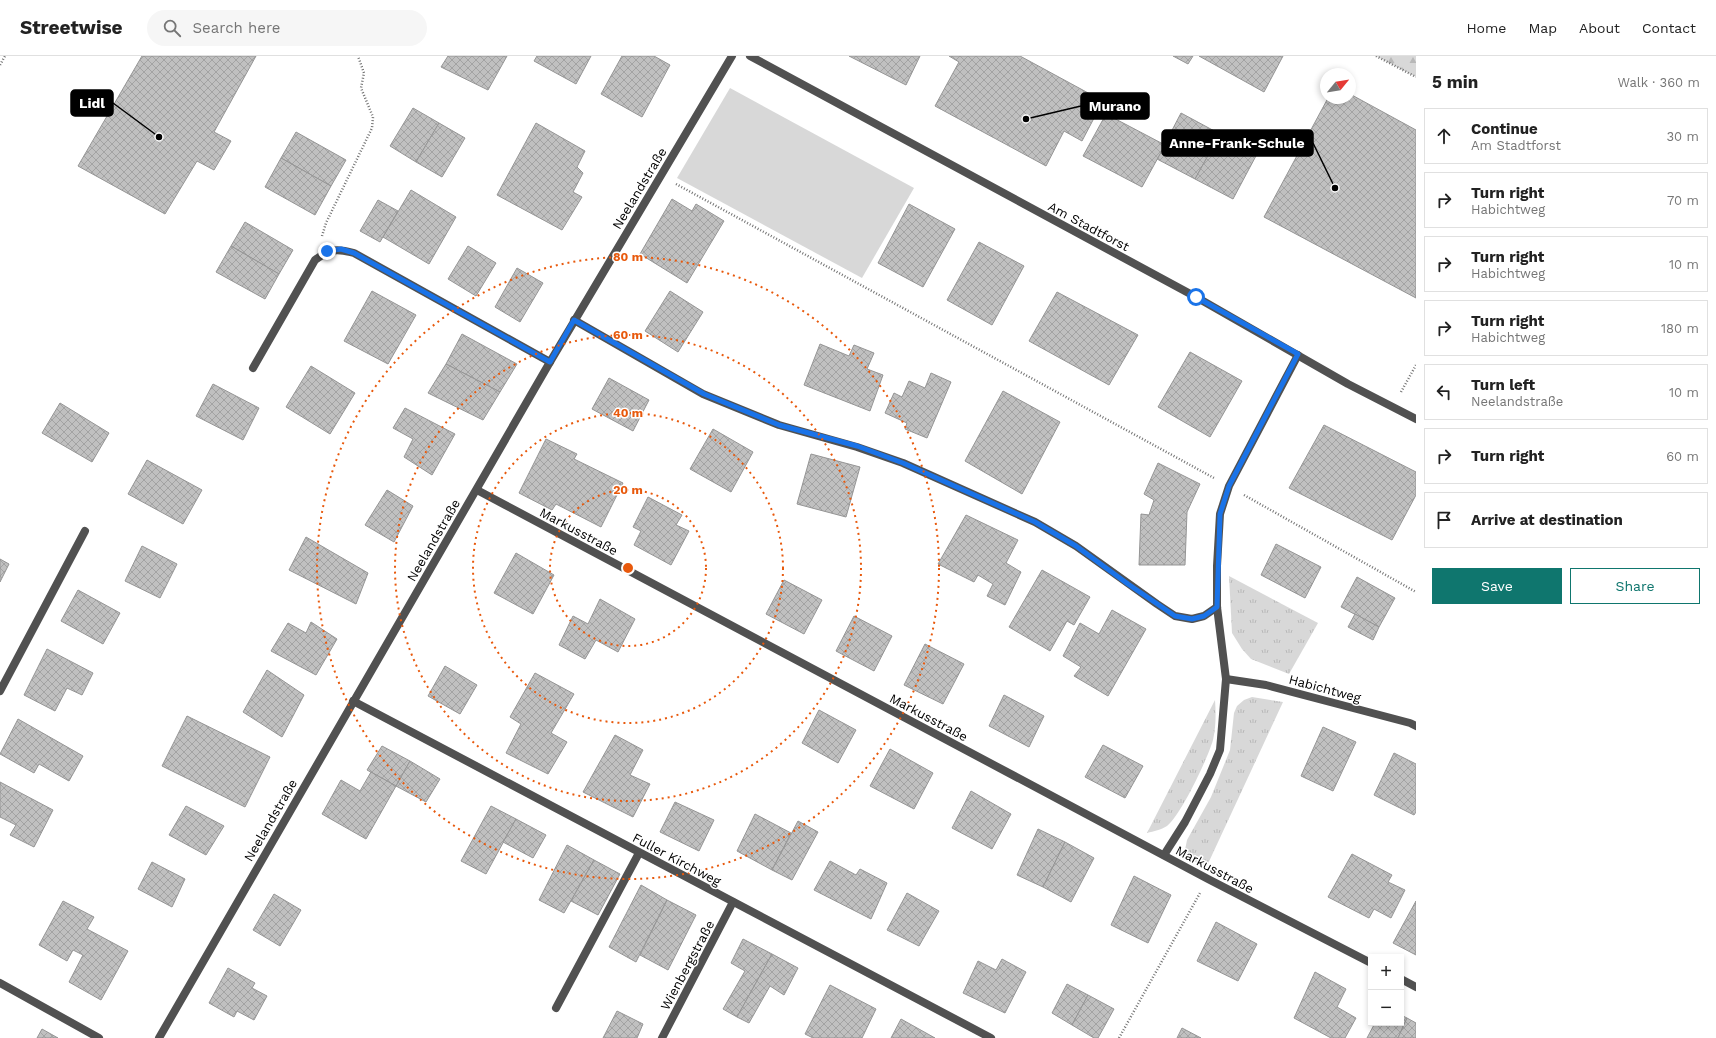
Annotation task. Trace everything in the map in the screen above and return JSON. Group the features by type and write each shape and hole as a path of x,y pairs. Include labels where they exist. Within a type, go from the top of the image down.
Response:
{"street":[{"name":"Neelandstraße","path":"159,1038 574,320 732,56"},
{"name":"Am Stadtforst","path":"750,56 1196,297 1393,408 1416,419"},
{"path":"253,368 315,260 327,251 341,249 354,253 550,362"},
{"path":"574,320 704,394 779,425 857,446 903,463 1035,522 1076,546 1175,616 1192,619 1204,616 1217,607"},
{"path":"1164,855 1210,774 1220,750 1226,679 1217,607 1220,514 1229,486 1298,354"},
{"name":"Markusstraße","path":"476,490 1208,879 1368,961"},
{"path":"0,691 85,531"},
{"name":"Habichtweg","path":"1226,679 1266,685 1416,726"},
{"name":"Fuller Kirchweg","path":"353,701 991,1038"},
{"path":"556,1008 639,853"},
{"name":"Wienbergstraße","path":"662,1038 733,902"},
{"path":"1404,981 1416,987"},
{"path":"0,983 99,1038"}],"path":[{"path":"0,65 5,56"},
{"path":"327,251 322,236 326,223 372,128 373,117 361,88 364,73 358,56"},
{"path":"1376,56 1416,77"},
{"path":"675,183 1229,486 1416,592"},
{"path":"1393,408 1416,365"},
{"path":"1119,1038 1208,879"}],"green space":[{"path":"1376,56 1416,56 1416,77"},
{"path":"730,88 914,188 862,278 677,178"},
{"path":"1229,576 1318,623 1289,674 1251,659 1242,649 1232,633"},
{"path":"1252,697 1283,702 1206,868 1190,859 1185,850 1187,840 1211,797 1230,750 1234,713 1237,706 1244,700"},
{"path":"1215,700 1216,720 1213,740 1193,786 1173,820 1167,826 1147,833"}],"building":[{"path":"142,56 256,56 214,132 231,141 214,170 197,161 165,214 78,166"},
{"path":"448,56 507,56 488,90 441,67"},
{"path":"537,56 591,56 576,84 534,61"},
{"path":"622,56 654,56 670,65 642,117 601,94"},
{"path":"849,56 920,56 906,85"},
{"path":"949,56 1020,56 1103,101 1082,141 1064,131 1046,166 935,106 959,62"},
{"path":"1173,56 1193,56 1188,64"},
{"path":"1199,56 1283,56 1264,92"},
{"path":"1356,97 1416,130 1416,298 1264,217 1325,104 1356,104"},
{"path":"413,108 439,123 416,162 390,146"},
{"path":"1181,113 1220,134 1195,179 1157,159"},
{"path":"1106,114 1165,145 1142,187 1083,156"},
{"path":"439,123 465,138 442,177 416,162"},
{"path":"536,123 585,151 577,167 583,173 573,192 582,197 562,230 497,195"},
{"path":"296,132 346,160 331,186 281,158"},
{"path":"1220,134 1257,154 1233,199 1195,179"},
{"path":"281,158 331,186 315,215 265,187"},
{"path":"411,190 456,217 429,264 383,237"},
{"path":"672,199 692,211 696,204 724,221 687,283 640,254"},
{"path":"378,200 398,211 380,242 360,231"},
{"path":"909,204 955,229 923,287 878,263"},
{"path":"245,222 293,250 279,274 231,246"},
{"path":"979,242 1024,266 992,325 947,300"},
{"path":"231,246 279,274 265,299 216,272"},
{"path":"468,246 496,263 476,296 448,279"},
{"path":"517,268 543,283 520,322 495,307"},
{"path":"372,291 416,315 388,364 344,341"},
{"path":"670,291 703,312 678,352 645,331"},
{"path":"1057,292 1138,335 1109,385 1029,341"},
{"path":"462,334 517,364 500,392 446,364"},
{"path":"820,344 849,356 854,345 874,353 867,369 883,375 870,411 804,385"},
{"path":"1190,352 1242,381 1210,437 1158,407"},
{"path":"446,364 500,392 483,420 428,393"},
{"path":"311,366 355,393 330,434 286,407"},
{"path":"931,373 951,382 927,438 905,429 907,423 885,413 894,393 902,397 909,381 925,388"},
{"path":"609,378 649,400 633,431 592,409"},
{"path":"213,384 259,408 243,440 196,416"},
{"path":"1003,391 1060,422 1022,494 965,461"},
{"path":"60,403 109,433 92,462 42,433"},
{"path":"405,408 455,434 432,475 404,457 413,439 393,428"},
{"path":"1324,425 1416,472 1416,495 1392,540 1289,488"},
{"path":"713,429 753,452 731,492 690,469"},
{"path":"546,439 577,454 574,459 623,483 601,527 556,504 552,510 519,493"},
{"path":"811,454 860,467 846,517 797,504"},
{"path":"147,460 202,490 183,524 128,494"},
{"path":"1158,463 1200,484 1187,512 1185,565 1139,565 1141,514 1149,515 1154,500 1144,494"},
{"path":"387,490 413,506 394,542 365,525"},
{"path":"648,497 682,515 676,525 689,531 671,565 634,545 641,531 633,527"},
{"path":"966,515 1018,540 1006,563 1021,572 1005,605 987,596 993,584 978,575 974,582 938,564"},
{"path":"306,537 368,573 356,604 289,570"},
{"path":"1276,544 1321,567 1305,598 1261,575"},
{"path":"142,546 177,564 160,598 125,581"},
{"path":"516,553 554,575 533,614 494,593"},
{"path":"0,559 9,564 0,582"},
{"path":"1042,570 1090,597 1074,625 1067,621 1050,651 1009,627"},
{"path":"1357,577 1395,598 1379,627 1341,607"},
{"path":"784,580 822,600 804,634 766,614"},
{"path":"78,590 120,613 103,644 61,621"},
{"path":"600,599 635,619 618,652 596,640 585,659 559,645 573,616 588,624"},
{"path":"1112,610 1146,629 1108,696 1074,676 1081,667 1063,656 1080,623 1099,634"},
{"path":"1355,614 1379,627 1373,640 1348,627"},
{"path":"854,616 892,636 874,671 836,651"},
{"path":"311,622 337,639 316,675 271,651 288,623 306,633"},
{"path":"925,644 964,664 943,704 904,685"},
{"path":"47,649 93,673 82,695 67,688 55,711 24,695"},
{"path":"445,666 477,685 460,714 428,696"},
{"path":"267,670 304,695 282,737 243,712"},
{"path":"535,673 574,694 551,733 567,742 548,774 506,753 521,724 510,717"},
{"path":"1004,695 1044,716 1029,747 989,726"},
{"path":"819,710 856,730 838,763 802,743"},
{"path":"187,716 270,757 245,807 162,766"},
{"path":"18,719 83,756 69,781 39,764 34,773 0,754"},
{"path":"1323,727 1356,742 1333,791 1301,776"},
{"path":"615,735 643,750 630,775 650,784 633,817 583,792"},
{"path":"1103,745 1143,766 1125,798 1085,777"},
{"path":"382,746 410,761 396,786 367,770"},
{"path":"890,749 933,773 914,809 870,786"},
{"path":"1394,753 1416,764 1416,812 1414,815 1374,795"},
{"path":"410,761 440,779 426,802 396,786"},
{"path":"371,772 396,786 366,839 322,814 341,780 360,791"},
{"path":"0,782 53,810 34,847 10,835 16,825 0,817"},
{"path":"971,791 1011,814 992,849 952,828"},
{"path":"675,802 714,820 699,851 660,832"},
{"path":"186,806 224,826 206,855 169,835"},
{"path":"491,806 516,819 486,874 461,861"},
{"path":"755,814 791,833 772,870 737,851"},
{"path":"516,819 546,835 533,858 503,842"},
{"path":"798,821 818,832 792,880 772,870"},
{"path":"1038,829 1065,842 1043,887 1017,875"},
{"path":"1065,842 1094,858 1071,902 1043,887"},
{"path":"567,845 594,860 564,913 539,900"},
{"path":"1352,854 1392,875 1388,882 1405,890 1391,918 1374,909 1369,918 1328,897"},
{"path":"594,860 620,874 598,915 571,901"},
{"path":"830,861 856,875 860,869 887,883 871,919 814,890"},
{"path":"152,862 185,879 172,907 138,889"},
{"path":"1134,876 1171,895 1148,943 1111,925"},
{"path":"641,885 667,900 636,962 609,947"},
{"path":"907,893 939,911 919,946 887,930"},
{"path":"274,894 301,910 280,946 253,930"},
{"path":"667,900 696,915 668,970 640,955"},
{"path":"63,901 94,917 87,929 128,951 101,1000 69,982 83,955 73,950 67,961 39,945"},
{"path":"1416,901 1416,955 1393,943"},
{"path":"1216,922 1257,944 1238,981 1197,961"},
{"path":"743,939 772,954 737,1017 723,1009 745,971 731,963"},
{"path":"772,954 798,968 784,995 770,986 749,1023 737,1017"},
{"path":"1002,959 1026,972 1005,1013 963,993 978,961 996,970"},
{"path":"228,968 255,983 252,988 267,996 254,1020 237,1011 234,1017 209,1003"},
{"path":"1315,972 1346,989 1337,1007 1356,1018 1345,1038 1331,1038 1294,1018"},
{"path":"1067,984 1088,995 1072,1025 1052,1013"},
{"path":"830,985 876,1009 862,1038 813,1038 805,1034"},
{"path":"1088,995 1114,1009 1098,1038 1094,1038 1072,1025"},
{"path":"617,1011 643,1024 637,1038 603,1038"},
{"path":"1404,1016 1407,1018 1404,1025"},
{"path":"1407,1018 1416,1023 1416,1038 1398,1038"},
{"path":"901,1019 935,1038 891,1038"},
{"path":"1373,1026 1403,1026 1398,1038 1367,1038"},
{"path":"1182,1028 1201,1038 1177,1038"},
{"path":"42,1029 58,1038 37,1038"}],"place":[{"name":"Murano","path":"1026,119"},
{"name":"Lidl","path":"159,137"},
{"name":"Anne-Frank-Schule","path":"1335,188"}],"route":[{"path":"327,251 341,249 354,253 550,362 574,320 704,394 779,425 822,438 857,446 903,463 1035,522 1076,546 1175,616 1192,619 1204,616 1217,607 1218,529 1220,514 1229,486 1298,354 1196,297"}]}
